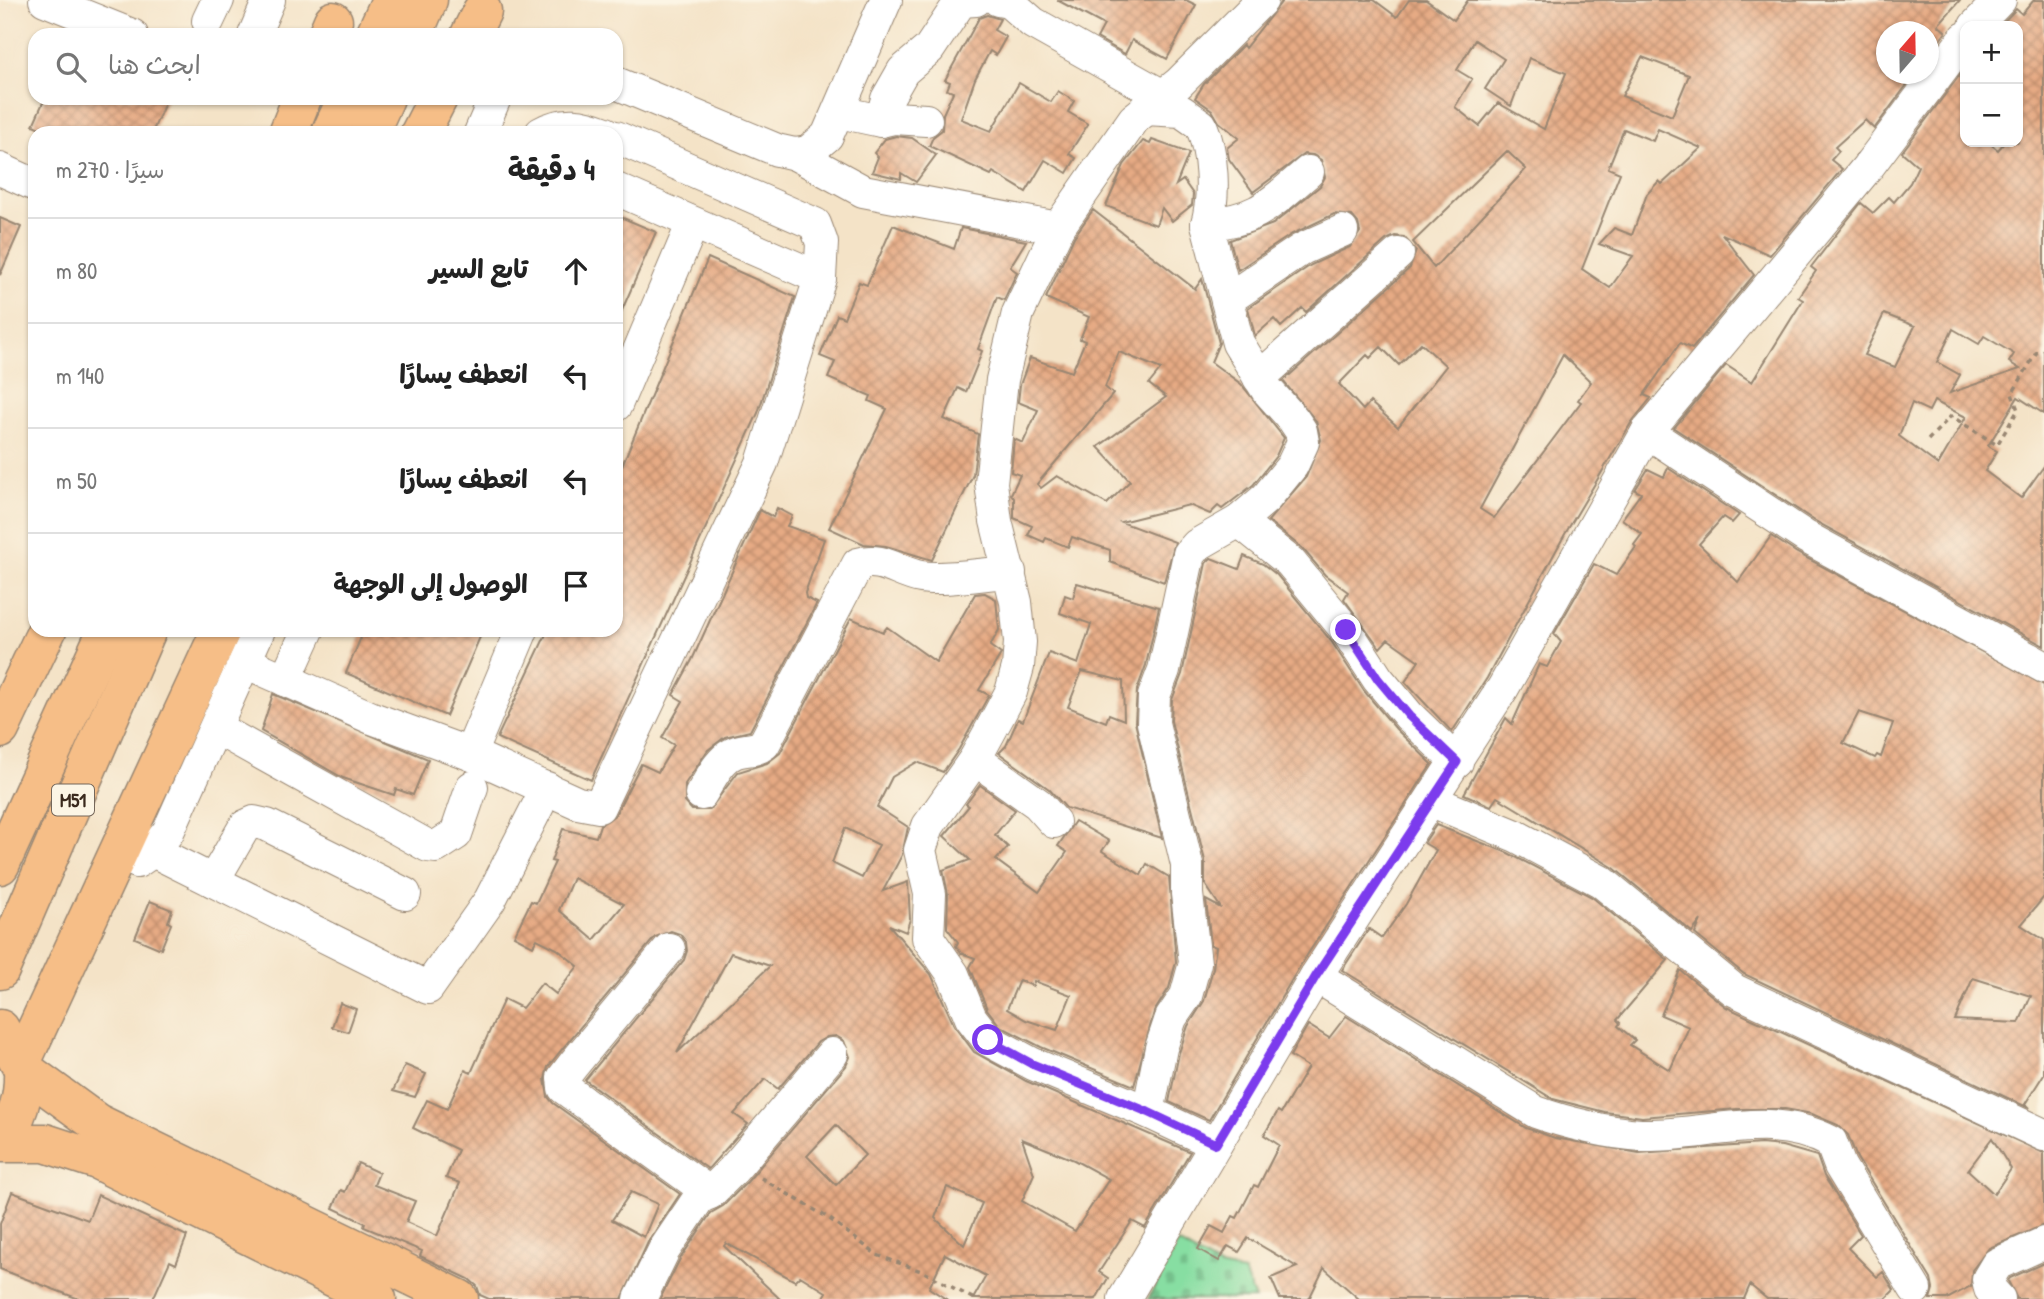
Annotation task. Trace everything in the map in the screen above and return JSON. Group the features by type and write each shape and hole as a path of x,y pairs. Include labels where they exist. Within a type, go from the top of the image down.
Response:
{"main road":[{"path":"378,28 391,0"},
{"path":"416,28 428,0"},
{"path":"285,126 295,105"},
{"path":"290,126 297,105"},
{"path":"334,126 344,105"},
{"path":"372,126 381,105"},
{"path":"424,126 434,105"},
{"path":"435,126 443,105"},
{"path":"0,729 44,637"},
{"name":"M51","path":"0,865 104,637"},
{"name":"M51","path":"0,971 144,637"},
{"path":"0,1142 15,1119 21,1103 22,1066 218,637"},
{"path":"0,1029 22,1066 63,1101 113,1132 459,1299"},
{"path":"0,1142 45,1143 89,1156 377,1299"}],"street":[{"path":"45,0 115,28"},
{"path":"257,28 269,0"},
{"path":"795,154 808,152 827,136 887,0"},
{"path":"881,121 887,99 903,71 929,49 961,2 976,0"},
{"path":"998,0 1009,2 1033,23 1154,102 1181,111 1201,125 1209,162 1211,210 1207,224 1238,343 1259,378 1301,431 1303,442 1299,455 1285,476 1239,521 1197,545 1189,554 1164,670 1154,696 1153,723 1187,865 1187,894 1195,963 1186,996 1171,1018 1161,1048 1148,1112"},
{"path":"1216,1144 1148,1112 1032,1064 988,1040 971,1018 953,974 928,938 930,894 920,850 928,826 975,758 1011,692 1018,667 1019,624 1010,572 992,501 997,416 1018,313 1058,228 1134,118 1262,0"},
{"path":"1980,21 2000,0"},
{"path":"1124,1299 1316,976 1503,688 1647,432 1867,168 1960,45"},
{"path":"623,86 743,137 795,154 863,191 1058,228"},
{"path":"839,112 881,121 894,118 926,120"},
{"path":"562,126 588,126"},
{"path":"245,662 372,718 470,754 578,803 599,807 762,463 820,278 822,243 815,224 623,140"},
{"path":"0,169 28,182"},
{"path":"1207,224 1259,214 1308,172"},
{"path":"623,191 692,225 820,278"},
{"path":"623,388 692,225"},
{"path":"1227,300 1302,249 1342,231"},
{"path":"1259,378 1398,254"},
{"path":"1647,432 1806,537 2044,667"},
{"path":"1239,521 1290,562 1353,640 1378,679 1409,716 1457,762"},
{"path":"701,794 723,761 733,754 757,750 764,744 858,564 870,560 884,563 922,578 1010,572"},
{"path":"108,878 153,851 177,815 256,637"},
{"path":"285,680 305,637"},
{"path":"470,754 519,637"},
{"path":"216,728 428,846 436,847 456,834 472,787"},
{"path":"975,758 1038,804 1054,822"},
{"path":"153,851 428,988 490,900 547,788"},
{"path":"1432,801 1516,836 1602,881 1734,990 1893,1061 2044,1135"},
{"path":"213,881 245,825 254,822 267,825 405,894"},
{"path":"669,948 563,1078 564,1087 710,1192"},
{"path":"1316,976 1536,1112 1566,1123 1640,1135 1762,1125 1784,1125 1810,1131 1831,1142 1840,1166 1915,1289"},
{"path":"640,1299 678,1228 699,1198 710,1192 742,1160 832,1054"},
{"path":"1999,1299 1990,1289 1988,1279 1997,1264 2044,1243"}],"path":[{"path":"1928,440 1951,416 1997,445 2018,410 2012,394 2036,353 2044,350"},
{"path":"742,1160 755,1174 830,1219 877,1255 924,1272 974,1299"}],"green space":[{"path":"1178,1243 1220,1267 1244,1272 1255,1299 1148,1299"}],"building":[{"path":"1057,0 1186,0 1196,5 1167,59 1132,40 1125,54 1097,38 1104,25"},
{"path":"1283,0 1374,0 1397,17 1409,0 1426,0 1454,20 1468,0 1960,0 1939,24 1939,21 1876,21 1876,84 1908,84 1874,129 1865,120 1835,147 1839,151 1831,160 1842,169 1770,255 1722,234 1754,275 1692,349 1680,343 1644,395 1651,398 1631,423 1565,534 1487,678 1452,732 1405,682 1419,661 1388,639 1380,648 1344,599 1348,592 1325,575 1302,548 1268,521 1306,477 1321,440 1316,421 1283,381 1410,268 1416,251 1404,237 1395,236 1386,240 1306,312 1302,308 1281,327 1274,319 1255,336 1248,308 1311,265 1350,247 1360,232 1358,223 1352,216 1334,214 1292,234 1238,270 1230,240 1273,224 1320,186 1325,177 1321,160 1304,154 1253,192 1229,159 1227,148 1239,138 1219,122 1212,110 1195,98 1204,84 1243,45 1245,48","holes":["1475,40 1504,59 1485,89 1511,106 1529,58 1566,73 1544,129 1498,103 1479,126 1455,107 1472,79 1457,70","1642,57 1689,75 1672,116 1622,96","1624,129 1653,141 1658,129 1701,148 1662,184 1659,181 1647,194 1632,235 1614,228 1599,244 1633,256 1610,288 1582,269 1620,173 1608,168","1507,151 1526,169 1434,268 1413,242","1421,343 1446,366 1398,427 1370,402 1363,410 1339,384 1367,355 1370,358 1381,347 1399,365","1563,355 1591,382 1578,400 1581,402 1494,518 1480,509"]},
{"path":"2034,0 2044,0 2044,414 2018,397 1988,446 1997,451 1985,471 2021,498 2044,466 2044,646 1815,521 1674,428 1726,365 1752,382 1803,300 1798,297 1816,271 1811,267 1834,237 1861,203 1873,213 1889,197 1894,202 1910,183 1918,166 1902,152 1960,75 1960,147 1994,147 1998,150 2001,147 2023,147 2023,21 2005,21 2016,9 2022,14","holes":["1884,314 1915,326 1895,367 1864,355","1953,329 1979,344 1984,336 2014,354 2009,362 2020,369 1950,393 1960,375 1937,362","1934,401 1966,417 1938,465 1899,436 1912,403 1929,411"]},
{"path":"987,15 1000,19 994,30 1006,37 996,55 990,51 975,79 961,119 991,131 1019,83 1051,102 1058,91 1074,101 1068,112 1088,124 1069,154 1076,158 1067,173 1045,160 1026,192 993,172 991,175 929,146 933,137 942,130 943,114 953,92 947,90 950,82 945,80 979,18"},
{"path":"1939,26 1946,32 1939,41"},
{"path":"42,105 164,105 155,126 33,125"},
{"path":"896,136 912,138 936,155 916,182 901,173 901,179 872,172 878,157 874,153 885,139"},
{"path":"1152,140 1189,153 1176,185 1183,180 1193,194 1192,205 1172,221 1162,208 1156,225 1106,206 1124,165 1143,141 1150,144"},
{"path":"1093,210 1195,289 1202,279 1219,343 1211,362 1241,384 1284,438 1276,456 1253,485 1222,509 1218,506 1210,514 1189,505 1121,522 1175,542 1164,582 1110,562 1110,550 1072,537 1068,547 1046,538 1044,542 1028,535 1032,526 1014,518 1014,498 1011,494 1020,475 1011,472 1014,439 1023,443 1038,410 1018,402 1020,385 1030,358 1072,372 1085,341 1080,339 1089,317 1046,298 1074,237","holes":["1119,352 1161,369 1149,384 1166,397 1098,447 1130,481 1107,504 1057,476 1041,488 1037,484 1113,394 1105,387"]},
{"path":"0,218 21,227 0,275"},
{"path":"623,218 656,232 623,308"},
{"path":"893,225 954,249 961,228 1026,241 1010,267 1017,272 1004,300 997,297 978,349 982,351 966,392 958,388 944,419 978,434 973,475 932,560 886,546 864,544 829,528 887,409 869,401 871,396 828,378 835,362 820,356 837,315 844,318 859,282 867,285"},
{"path":"708,258 795,297 758,413 591,780 497,738 545,637 623,637 623,463"},
{"path":"1668,468 1739,515 1732,523 1723,517 1699,544 1738,582 1771,536 1797,553 2044,685 2044,897 2021,925 2044,940 2044,1074 2025,1104 2029,1108 1744,974 1695,934 1701,920 1692,932 1614,868 1497,797 1491,806 1464,794 1506,718 1512,724 1539,664 1547,667 1561,642 1554,634 1594,564 1616,575 1636,547 1634,545 1642,534 1622,519 1641,493 1635,490 1648,469 1664,477","holes":["1859,712 1893,723 1881,757 1877,755 1875,758 1843,743","1973,978 2031,996 2019,1023 1955,1020"]},
{"path":"777,508 792,516 787,526 824,539 805,593 806,598 817,603 750,731 725,737 708,750 685,784 685,802 692,810 709,810 738,772 767,763 780,753 851,618 883,632 887,627 936,662 975,594 985,593 996,599 999,630 990,646 1001,654 979,690 989,695 959,749 943,772 917,762 892,777 877,807 908,827 902,855 883,891 908,882 910,919 906,932 889,925 931,974 954,1025 974,1052 1026,1081 1190,1152 1145,1228 1132,1221 1099,1272 1108,1278 1096,1299 973,1299 986,1276 945,1254 929,1288 946,1299 822,1299 826,1292 800,1276 795,1281 726,1243 724,1246 780,1299 660,1299 680,1259 711,1213 723,1206 747,1182 846,1066 850,1057 844,1041 836,1036 827,1037 818,1042 778,1089 765,1079 734,1114 748,1124 708,1169 585,1080 684,960 686,942 680,934 671,931 655,937 558,1054 548,1067 545,1079 548,1097 553,1103 680,1194 648,1242 622,1299 489,1299 480,1295 477,1286 469,1279 420,1256 422,1251 364,1227 365,1223 333,1208 341,1190 345,1192 358,1163 379,1173 374,1185 415,1201 406,1222 437,1236 460,1183 446,1178 458,1150 413,1128 427,1100 447,1109 465,1070 471,1073 504,999 522,1008 542,983 556,994 578,966 557,949 537,939 533,946 514,936 531,901 536,903 555,862 551,861 563,829 596,837 600,825 615,815 641,764 658,772 674,745 662,738 683,701 673,695 692,660 760,510 773,517","holes":["845,828 879,845 862,878 832,863","573,878 624,904 594,940 559,910","731,953 770,966 677,1053","836,1125 865,1155 836,1185 807,1156","1022,1139 1074,1160 1109,1179 1075,1231 1022,1201 1034,1174","947,1187 982,1203 964,1245 935,1218","631,1192 658,1204 644,1237 612,1220"]},
{"path":"1244,556 1263,564 1277,575 1331,641 1364,691 1396,729 1432,764 1300,966 1209,1120 1169,1102 1179,1053 1188,1026 1204,1001 1213,968 1216,947 1211,945 1206,900 1221,908 1205,884 1205,861 1171,721 1172,700 1182,674 1206,563 1211,558 1239,569"},
{"path":"1077,583 1159,607 1146,665 1137,690 1135,722 1162,838 1066,808 1049,789 999,753 1006,746 1018,719 1023,721 1049,653 1078,664 1091,624 1060,613 1065,595 1073,598","holes":["1082,671 1123,681 1124,720 1109,714 1106,722 1068,707"]},
{"path":"361,637 480,637 446,716 346,673"},
{"path":"273,694 428,759 413,795 396,789 394,795 343,778 261,731"},
{"path":"980,785 1015,810 995,835 1008,847 996,860 1039,892 1067,852 1058,846 1075,821 1109,841 1102,851 1141,875 1147,864 1169,877 1176,962 1169,988 1154,1012 1134,1086 1041,1047 1000,1026 987,1009 970,967 975,958 961,953 956,946 958,942 947,928 948,894 943,870 970,860 944,836 969,806 966,804","holes":["1019,980 1033,986 1034,981 1071,995 1057,1030 1026,1020 1007,1009"]},
{"path":"1436,825 1508,853 1592,897 1668,960 1617,1020 1620,1023 1618,1026 1635,1040 1630,1045 1670,1070 1689,1027 1661,1015 1680,970 1726,1007 2044,1153 2044,1225 1989,1248 1972,1270 1971,1286 1947,1299 1930,1299 1933,1289 1931,1279 1857,1158 1848,1135 1838,1125 1812,1114 1785,1109 1737,1109 1642,1117 1605,1112 1553,1099 1342,970 1369,929 1382,938 1406,904 1436,850 1424,843","holes":["1992,1138 2011,1169 1994,1194 1968,1170"]},
{"path":"150,901 172,910 168,922 171,924 161,949 135,938"},
{"path":"340,1003 356,1009 348,1032 332,1027"},
{"path":"1346,1016 1526,1128 1555,1138 1639,1153 1761,1144 1782,1146 1817,1156 1824,1176 1861,1235 1848,1248 1877,1277 1883,1272 1894,1290 1885,1299 1767,1299 1750,1285 1744,1299 1359,1299 1324,1268 1309,1299 1280,1299 1271,1278 1297,1267 1248,1238 1239,1252 1228,1246 1219,1261 1198,1249 1211,1226 1224,1233 1233,1216 1237,1218 1254,1185 1258,1187 1279,1145 1264,1135 1278,1111 1281,1113 1308,1067 1290,1056 1308,1025 1329,1038"},
{"path":"405,1065 426,1074 415,1097 393,1091"},
{"path":"12,1192 88,1220 98,1195 187,1236 176,1264 170,1261 153,1299 79,1299 0,1269 0,1224"},
{"path":"2044,1263 2044,1299 2017,1299 2008,1281 2010,1278"}],"route":[{"path":"988,1040 1032,1064 1148,1112 1216,1144 1316,976 1457,762 1409,716 1378,679 1346,630"}]}
